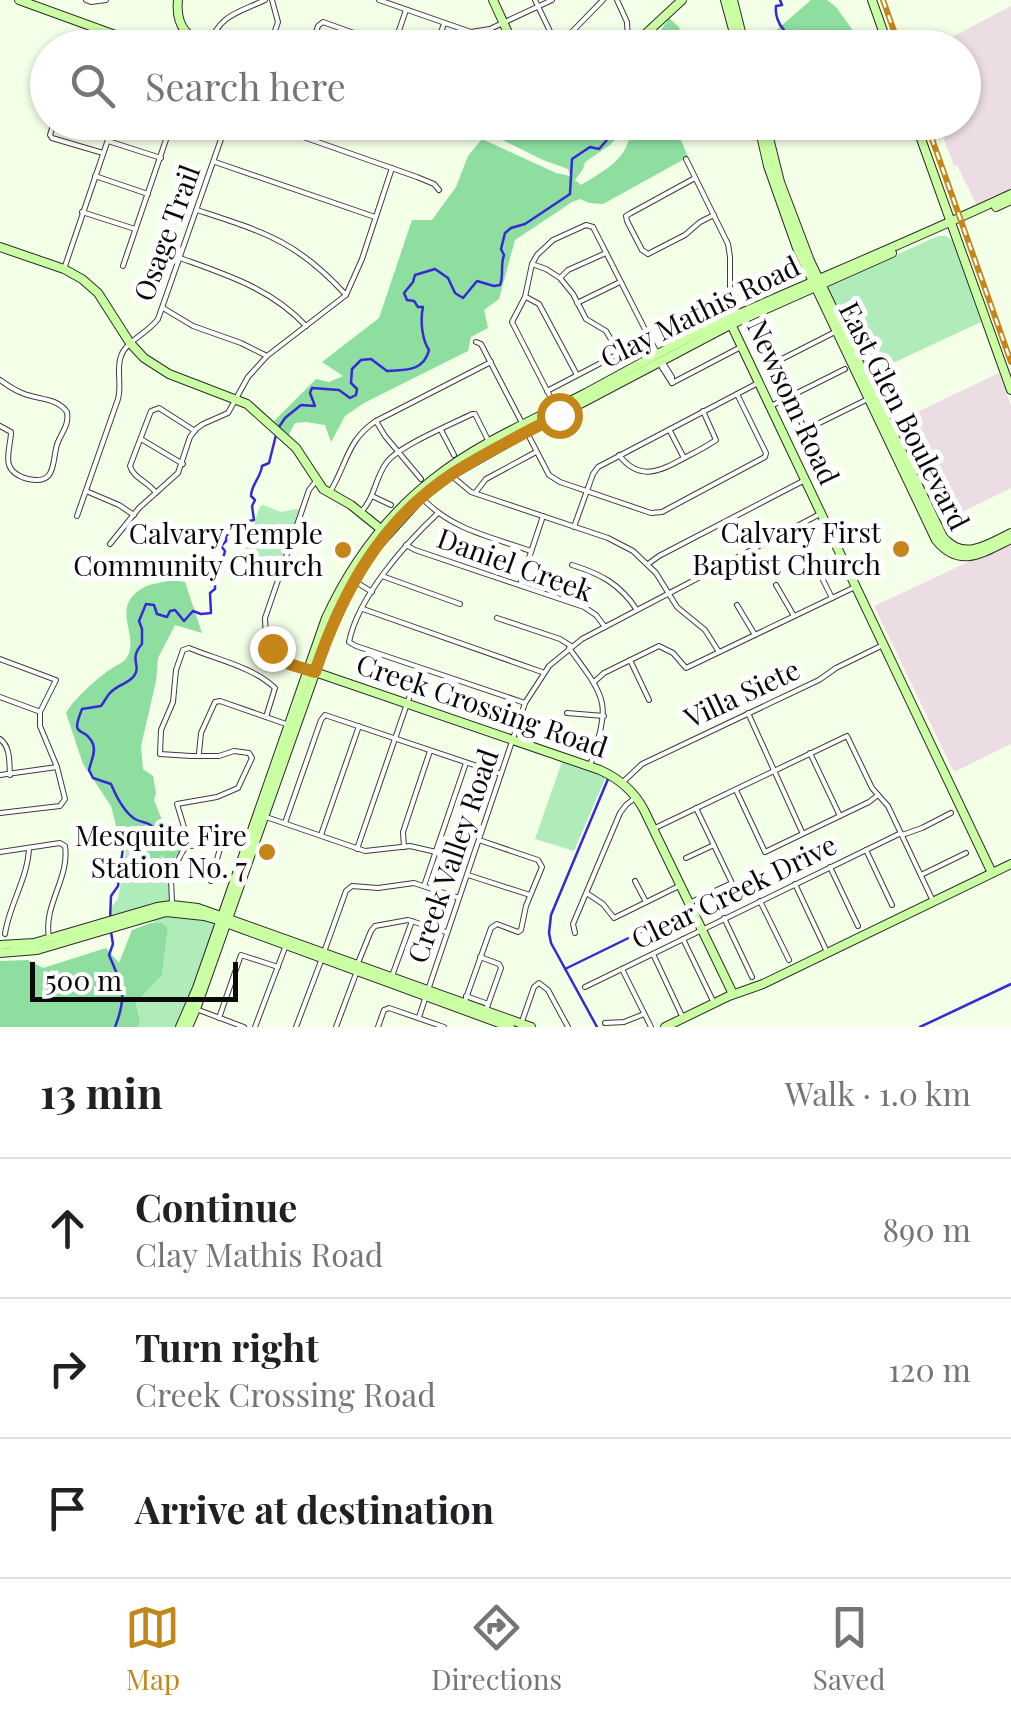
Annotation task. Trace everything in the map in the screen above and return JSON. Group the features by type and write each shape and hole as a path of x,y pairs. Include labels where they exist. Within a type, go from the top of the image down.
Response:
{"street":[{"path":"20,0 98,30"},
{"path":"86,0 106,0"},
{"path":"178,0 178,20 184,30"},
{"path":"215,30 222,21 268,0 277,12 276,30"},
{"path":"379,0 464,30"},
{"path":"492,0 507,30"},
{"path":"535,0 549,30"},
{"path":"486,30 552,0"},
{"path":"574,30 603,0"},
{"path":"617,0 627,30"},
{"path":"650,30 682,0"},
{"path":"729,0 737,30"},
{"path":"872,0 883,30"},
{"path":"399,30 406,10"},
{"path":"317,30 323,22 345,30"},
{"path":"442,30 444,24"},
{"path":"59,140 103,153"},
{"path":"64,270 107,140 161,158"},
{"path":"123,266 166,140"},
{"name":"Osage Trail","path":"130,343 151,328 162,308 221,140"},
{"path":"312,140 434,184 439,190"},
{"name":"East Glen Boulevard","path":"764,140 768,166 787,223 861,368 872,398"},
{"path":"922,140 1011,390"},
{"name":"Newsom Road","path":"686,159 728,244 730,322 992,873"},
{"path":"214,162 376,218"},
{"path":"110,544 183,464 194,432 228,413 248,377 268,356 346,295 392,168"},
{"path":"94,176 148,194"},
{"path":"695,178 626,216 644,254 678,239 714,215"},
{"path":"952,224 1007,198"},
{"path":"197,210 269,234 292,247 346,295"},
{"path":"82,212 135,229"},
{"path":"558,412 512,319 525,297 532,264 547,244 586,224 606,252 672,382 741,347"},
{"name":"Clay Mathis Road","path":"817,284 952,224"},
{"name":"Clay Mathis Road","path":"184,1027 292,726 326,618 383,532 449,472 525,428 730,322 952,224"},
{"path":"941,231 951,234 959,244"},
{"path":"674,232 678,239"},
{"path":"2,250 82,278 98,293 144,358 162,370 237,398 283,435 329,493 361,512 383,532"},
{"path":"560,278 568,270 606,252"},
{"path":"180,258 259,288 307,326"},
{"path":"532,264 560,278 586,320 602,328 619,353"},
{"path":"577,303 620,282"},
{"name":"East Glen Boulevard","path":"817,284 836,332 936,531 959,553 1006,538"},
{"path":"525,297 539,304 577,375"},
{"path":"162,308 193,326 268,356"},
{"path":"836,332 774,363 806,430 872,398"},
{"path":"547,391 649,338"},
{"path":"476,342 482,344 536,452 554,479 647,512 659,513 763,460 766,453 737,394"},
{"path":"77,516 118,400 119,360 130,343"},
{"path":"845,350 848,348 861,368"},
{"path":"329,493 350,446 363,430 491,362"},
{"path":"769,407 845,370"},
{"path":"0,380 36,399 58,402 67,412 68,424 56,446 56,460 47,477 30,479 13,472 8,462 11,432 0,426"},
{"path":"574,526 596,469 758,383"},
{"path":"156,493 130,470 147,418 159,408 194,432"},
{"path":"619,455 631,467 652,472 684,458 716,439 703,411"},
{"path":"361,512 390,458 441,430 474,414 492,447"},
{"path":"376,421 421,479"},
{"path":"670,429 684,458"},
{"path":"441,430 454,455"},
{"path":"141,438 183,464"},
{"path":"475,493 486,479 536,452"},
{"path":"449,472 475,493 621,544 648,564 679,610 705,630 719,652"},
{"name":"Creek Crossing Road","path":"316,481 309,490 265,623 266,636 276,654 289,664 590,766 622,783 636,796 734,994"},
{"path":"648,564 804,481"},
{"path":"86,491 134,515"},
{"path":"420,495 456,525 531,551"},
{"path":"372,496 390,505"},
{"path":"438,513 382,576 362,609 350,642 525,703"},
{"name":"Creek Valley Road","path":"419,1017 525,703 543,673 570,648 605,627 820,514"},
{"path":"520,585 543,516"},
{"name":"Daniel Creek","path":"406,545 587,609 605,627"},
{"path":"815,564 832,598"},
{"path":"572,565 611,581 637,610"},
{"path":"382,576 460,604"},
{"path":"350,579 372,592"},
{"path":"776,585 794,616"},
{"path":"594,682 659,646 672,653 684,668 855,587"},
{"path":"738,605 755,634"},
{"path":"362,609 543,673"},
{"path":"497,618 560,638 594,682 602,698 604,716 590,766"},
{"name":"Villa Siete","path":"622,783 638,766 883,645"},
{"path":"172,908 172,874 187,833 177,804 217,798 238,788 251,756 238,751 216,756 160,754 161,730 174,699 178,662 185,649 253,672 273,684 266,717"},
{"path":"0,658 56,680 40,712 40,726 58,767 65,799 63,804 0,813"},
{"path":"630,660 649,700"},
{"path":"357,849 419,667"},
{"path":"0,697 40,712"},
{"path":"199,756 201,734 214,702 292,726"},
{"path":"566,713 604,716"},
{"path":"748,713 802,834"},
{"path":"285,823 324,716 501,774"},
{"path":"320,836 359,726"},
{"path":"653,829 847,736 870,784 888,806 933,902"},
{"path":"0,739 8,751 10,775"},
{"path":"404,847 403,832 430,750"},
{"path":"810,753 840,816"},
{"path":"424,886 466,762"},
{"path":"0,775 58,767"},
{"path":"736,789 766,852 878,795"},
{"path":"575,933 574,924 620,814 636,796"},
{"path":"690,903 732,883 696,808"},
{"name":"Clear Creek Drive","path":"584,987 760,900 951,813"},
{"path":"260,815 371,852 404,847 436,852"},
{"path":"465,999 493,925 521,930 524,910 542,869 541,862 479,840"},
{"path":"0,852 64,844 66,865 48,918 50,942"},
{"path":"185,846 222,845 211,881"},
{"path":"686,858 714,846"},
{"path":"5,934 28,848"},
{"path":"866,850 892,905"},
{"path":"921,875 966,853"},
{"path":"665,1027 1011,864"},
{"path":"830,867 858,926"},
{"path":"468,874 530,895"},
{"path":"634,880 646,902"},
{"path":"296,1027 350,887 411,883 459,898"},
{"path":"795,884 828,953"},
{"path":"586,893 600,901 614,918 681,886"},
{"path":"760,900 788,960"},
{"path":"0,953 24,952 172,908 224,919 510,1027"},
{"path":"724,918 752,977"},
{"name":"Clay Mathis Road","path":"184,1027 196,1009 224,919"},
{"path":"336,1027 373,927 406,920 448,932"},
{"path":"392,976 412,921"},
{"path":"683,940 714,1003"},
{"path":"255,1027 278,968 280,941"},
{"path":"0,945 50,942"},
{"path":"653,954 684,1018"},
{"path":"219,1018 241,955 278,968"},
{"path":"480,958 501,968 487,1007"},
{"path":"358,967 392,976 427,993 465,999 531,1027"},
{"path":"622,969 651,1027"},
{"path":"520,1025 539,983 548,990 568,1027"},
{"path":"378,1027 388,1008 444,1027"},
{"path":"196,1009 244,1027"},
{"path":"605,1024 644,1014"}],"shaded area":[{"path":"1011,6 1011,190 977,206 944,140 981,140 981,30 965,30"},
{"path":"999,373 1011,406 1011,488 940,523 892,424"},
{"path":"1011,542 1011,744 954,772 874,606"}],"green space":[{"path":"811,0 827,0 853,30 776,30"},
{"path":"669,18 680,28 679,30 661,30"},
{"path":"481,140 570,176 568,169 502,140 615,140 585,162 575,180 581,185 609,167 628,140 681,140 688,157 603,204 580,199 572,202 515,240 499,299 484,310 488,328 471,337 468,351 364,403 345,416 331,442 325,425 306,422 295,423 288,436 274,421 316,379 329,382 343,376 322,362 379,318 412,220 432,220 456,187 468,156"},
{"path":"938,236 953,241 981,322 867,375 828,288"},
{"path":"263,505 281,512 302,511 279,575 243,557"},
{"path":"172,580 185,582 202,633 175,625 158,658 141,746 143,769 153,776 154,800 169,838 183,839 181,851 169,864 162,854 149,873 119,837 111,806 83,764 66,713 86,689 124,661 130,643 127,606 132,597 145,587"},
{"path":"563,759 607,774 574,851 535,839"},
{"path":"125,844 148,873 162,853 172,867 171,903 111,917 111,907 118,899"},
{"path":"197,916 213,922 214,933 179,1027 138,1027 136,1003 162,975 168,928 154,923 151,917"},
{"path":"162,923 168,928 162,975 136,1003 138,1027 0,1027 0,961 28,960 43,968 106,948 119,963 132,930"}],"waterway":[{"path":"780,0 777,16 784,30"},
{"path":"279,427 301,405 315,406 312,388 339,390 350,398 356,395 357,389 351,383 352,369 361,360 371,359 387,371 413,368 423,362 429,350 422,330 423,307 407,300 404,293 415,275 435,269 448,278 455,293 463,298 477,281 500,285 505,233 570,194 572,159 590,147 599,149 607,140"},
{"path":"110,920 111,896 118,886 124,840 129,837 138,847 144,847 154,839 156,830 127,812 111,784 93,778 89,770 94,747 78,729 78,719 82,709 101,706 112,691 134,676 136,654 142,644 139,621 146,604 154,605 157,614 167,617 175,610 184,621 193,611 211,613 210,593 215,584 207,572 213,561 223,559 225,551 221,546 226,536 239,531 239,523 254,520 255,500 251,492 262,466 269,463 276,435"},
{"path":"597,1027 549,933 551,915 608,779"},
{"path":"89,840 122,840"},
{"path":"565,969 688,909"},
{"path":"111,932 113,944 109,955 122,998 115,1027"},
{"path":"920,1027 1011,984"}],"railway":[{"path":"883,0 894,30"},
{"path":"932,140 1011,362"}],"place":[{"name":"Calvary First Baptist Church","path":"901,549"},
{"name":"Calvary Temple Community Church","path":"343,550"},
{"name":"Mesquite Fire Station No. 7","path":"267,852"}],"route":[{"path":"272,648 289,664 315,672 353,581 402,518 451,475 559,415"}]}
